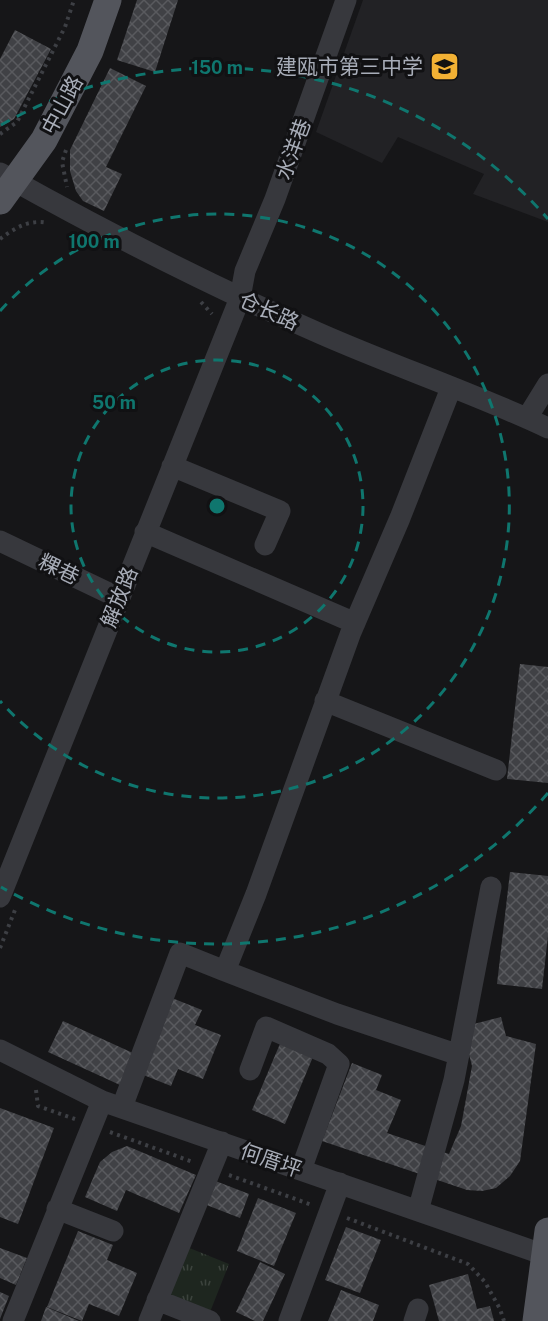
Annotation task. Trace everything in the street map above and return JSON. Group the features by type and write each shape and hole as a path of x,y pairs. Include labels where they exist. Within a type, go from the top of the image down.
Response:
{"main road":[{"name":"中山路","path":"4,185 27,133 74,40 88,0"},
{"name":"中山路","path":"4,185 44,140 90,51 108,0"},
{"path":"536,1321 547,1248"}],"street":[{"name":"水洋巷","path":"237,304 245,271 275,199 346,0"},
{"name":"仓长路","path":"4,185 237,304 334,340 548,428"},
{"name":"解放路","path":"0,897 237,304"},
{"path":"527,418 548,384"},
{"path":"225,971 256,894 355,622 400,518 451,388"},
{"path":"172,466 280,511 265,545"},
{"path":"145,532 355,622"},
{"name":"粿巷","path":"2,547 119,598"},
{"path":"326,701 496,770"},
{"path":"418,1211 454,1080 491,887"},
{"path":"13,1321 92,1125 112,1104 180,953 337,1014 459,1055"},
{"path":"250,1070 266,1027 328,1054 339,1065 301,1170"},
{"name":"何厝坪","path":"0,1050 112,1104 418,1211 547,1248"},
{"path":"148,1321 222,1142"},
{"path":"289,1321 340,1183"},
{"path":"57,1209 113,1231"},
{"path":"157,1300 210,1321"}],"path":[{"path":"0,134 17,122 65,27 74,0"},
{"path":"66,148 62,162 69,190"},
{"path":"0,239 15,228 30,222 55,225"},
{"path":"198,300 212,313 214,324"},
{"path":"35,1080 38,1106 468,1264 484,1282 500,1309 504,1321"}],"shaded area":[{"name":"建瓯市第三中学","path":"363,0 548,0 548,222 473,194 484,174 398,137 382,163 316,132"}],"green space":[{"path":"187,1247 229,1264 210,1312 168,1295"}],"building":[{"path":"137,0 178,0 155,72 117,60"},
{"path":"15,30 51,49 14,119 0,127 0,59"},
{"path":"110,68 146,86 106,167 122,174 104,211 83,201 76,191 70,171 70,150"},
{"path":"520,664 548,667 548,783 507,779"},
{"path":"510,872 548,876 548,936 542,989 497,984"},
{"path":"172,998 202,1010 195,1025 221,1035 203,1079 178,1069 171,1086 141,1074"},
{"path":"501,1017 506,1036 536,1044 520,1161 510,1176 496,1188 482,1191 467,1190 322,1141 352,1063 382,1075 376,1090 401,1100 387,1133 449,1154 461,1126 472,1066 462,1027"},
{"path":"63,1021 135,1054 120,1085 48,1052"},
{"path":"282,1039 315,1052 285,1124 252,1110"},
{"path":"0,1108 54,1128 18,1224 0,1217"},
{"path":"127,1146 196,1175 179,1213 126,1190 117,1211 85,1197 100,1162 112,1152"},
{"path":"213,1180 249,1194 240,1218 204,1204"},
{"path":"258,1198 296,1213 274,1266 237,1251"},
{"path":"346,1227 381,1240 360,1293 325,1280"},
{"path":"78,1231 113,1245 107,1260 137,1273 119,1316 89,1304 82,1321 47,1307"},
{"path":"0,1248 27,1258 16,1285 0,1278"},
{"path":"260,1262 285,1274 263,1321 255,1321 236,1312"},
{"path":"468,1274 477,1309 490,1306 494,1321 439,1321 429,1285"},
{"path":"341,1290 379,1305 373,1321 328,1321"},
{"path":"0,1292 9,1296 0,1319"},
{"path":"46,1307 79,1321 41,1321"}],"place":[{"name":"建瓯市第三中学","path":"444,66"}]}
